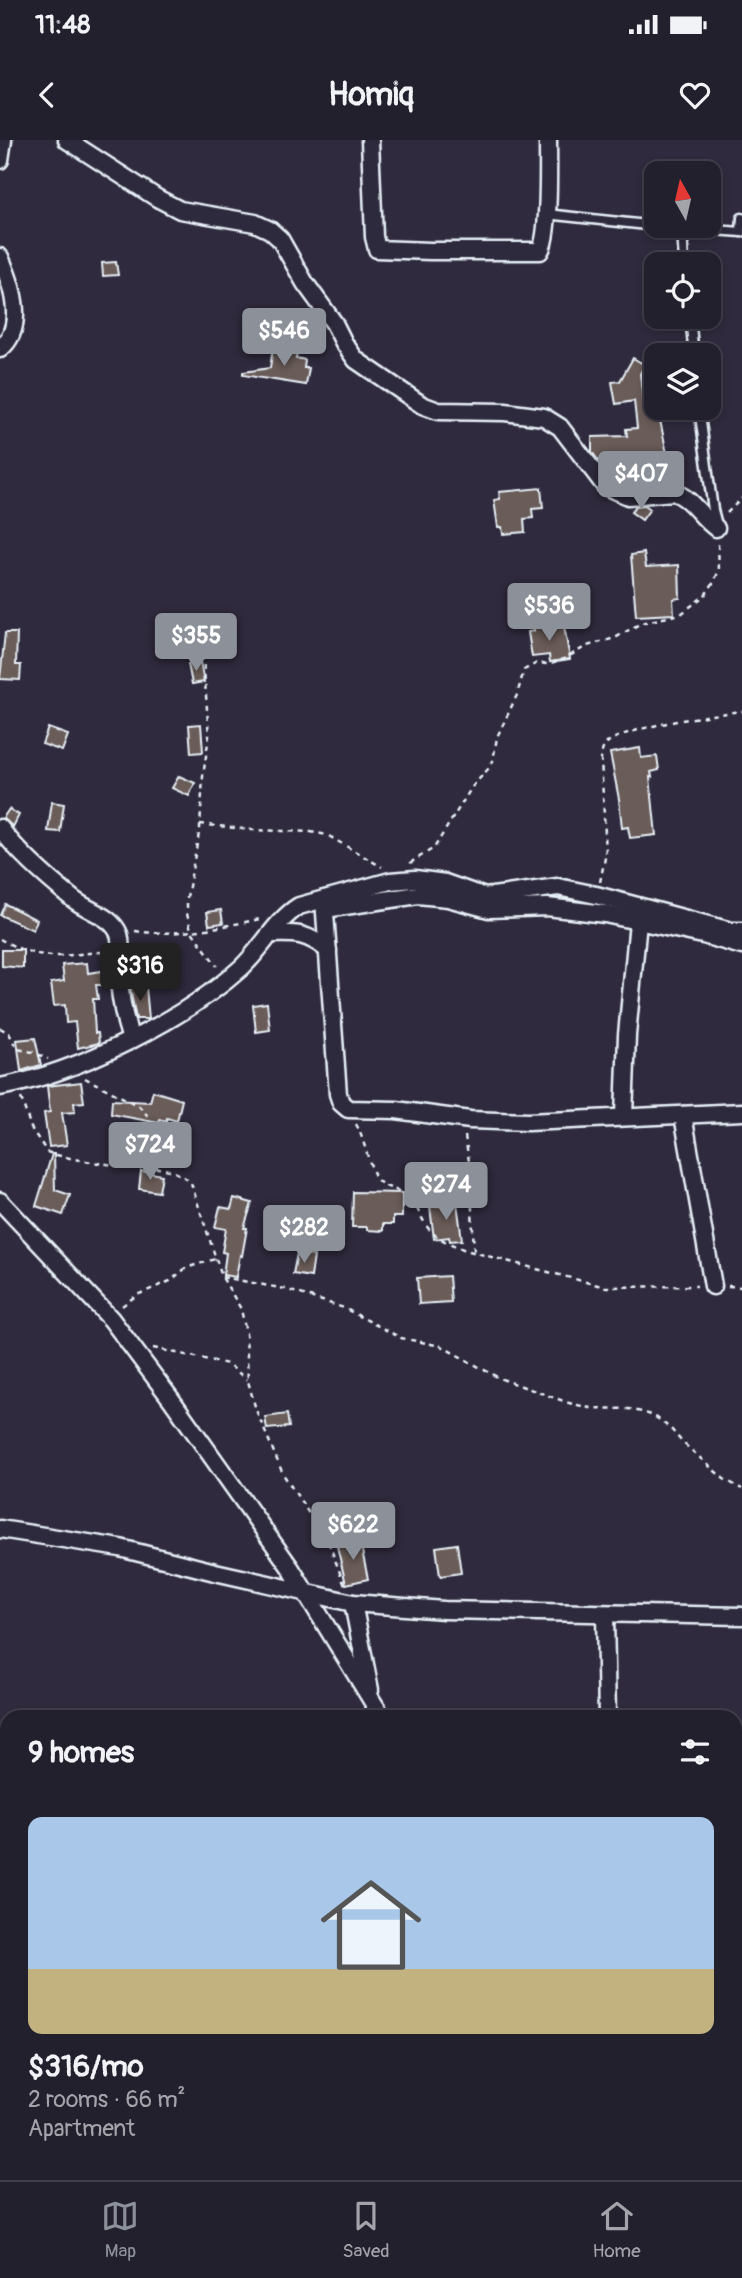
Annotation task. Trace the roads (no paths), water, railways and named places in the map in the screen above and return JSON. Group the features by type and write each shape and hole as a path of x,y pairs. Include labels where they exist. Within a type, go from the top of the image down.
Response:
{"street":[{"path":"0,160 3,140"},
{"path":"66,140 157,198 180,209 255,223 270,230 280,239 300,275 356,360 406,396 438,411 505,412 544,417 561,428 605,486 628,496 673,492 681,494 705,520 716,526"},
{"path":"370,140 374,237 375,245 380,250 540,251 543,247 546,214 548,140"},
{"path":"0,257 7,272 15,309 15,326 11,338 0,349"},
{"path":"0,828 41,871 74,899 112,922 120,937 120,987 131,1040"},
{"path":"324,904 392,877 433,880 485,897 558,887 731,931 742,931"},
{"path":"0,1087 19,1084 105,1053 210,993 242,968 287,914 299,906 433,895 489,909 547,906 571,908 703,934 742,946"},
{"path":"324,904 338,1094 341,1103 348,1109 396,1110 463,1119 528,1122 742,1112"},
{"path":"624,1116 627,1035 638,922"},
{"path":"271,934 302,934 315,939 328,950"},
{"path":"683,1115 713,1286"},
{"path":"0,1201 111,1319 130,1343 290,1567 374,1710"},
{"path":"0,1529 120,1548 353,1603 444,1610 742,1616"},
{"path":"353,1603 375,1710"},
{"path":"605,1614 607,1710"},
{"path":"0,1950 0,1964"}],"lane":[{"path":"546,214 644,225"},
{"path":"721,231 741,232 742,218"},
{"path":"701,420 716,526"}]}
